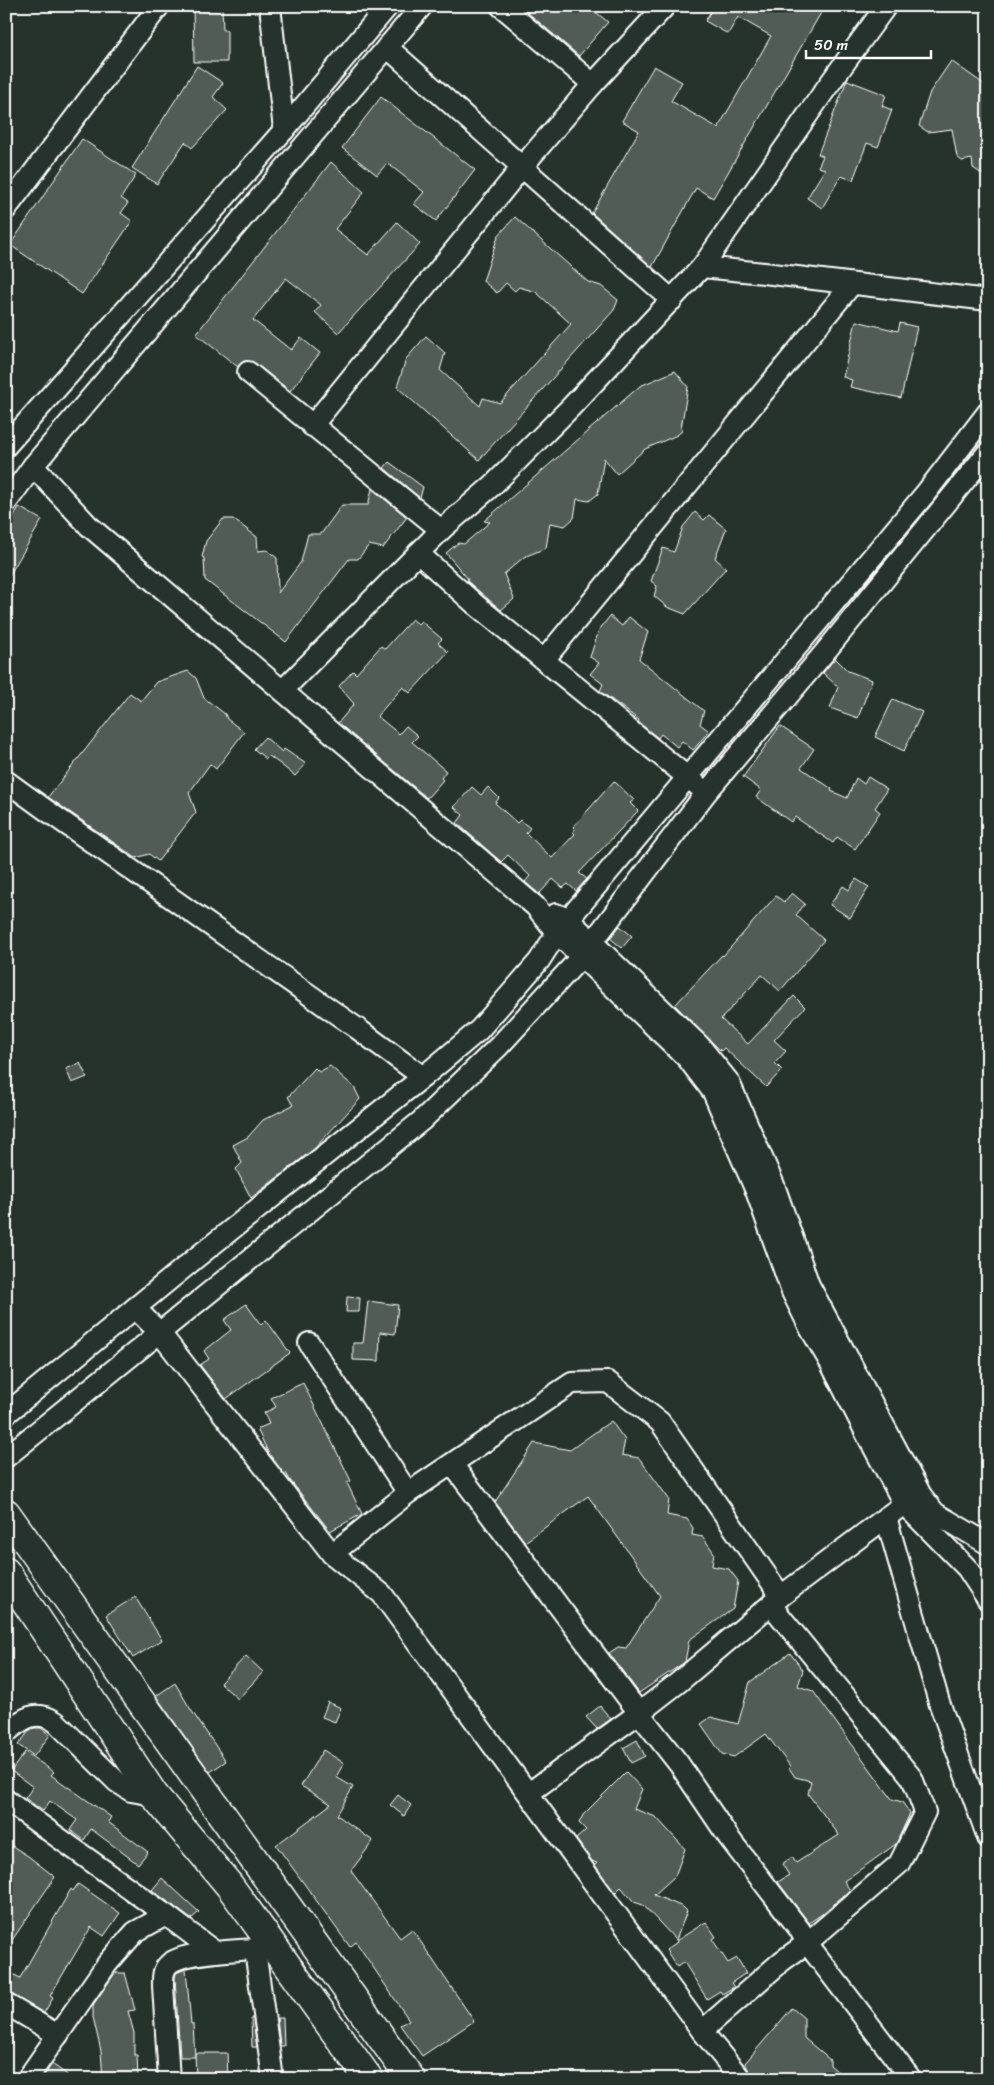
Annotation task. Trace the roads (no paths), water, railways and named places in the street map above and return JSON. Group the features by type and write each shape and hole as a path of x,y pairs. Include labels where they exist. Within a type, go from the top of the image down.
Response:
{"highway":[{"path":"6,1513 411,2079"},
{"path":"6,1572 154,1795 229,1885 264,1949 369,2079"}],"street":[{"path":"6,209 159,6"},
{"path":"270,6 284,130"},
{"path":"6,446 284,130 388,6"},
{"path":"6,503 33,466 422,6"},
{"path":"501,6 593,84"},
{"path":"312,426 522,167 593,84 665,6"},
{"path":"283,690 441,530 493,485 565,413 702,267 886,6"},
{"path":"387,47 672,300"},
{"path":"702,267 988,300"},
{"path":"544,660 852,284"},
{"path":"248,372 441,530"},
{"path":"6,1414 423,1077 478,1030 539,961 563,926 912,510 988,412"},
{"path":"6,1457 421,1121 499,1046 587,949 706,793 825,652 988,452"},
{"path":"33,466 89,526 535,906 563,926 587,949 686,1058 713,1092 756,1191 792,1292 912,1499 966,1568 988,1600"},
{"path":"418,553 476,605 688,776 706,793"},
{"path":"6,780 423,1077"},
{"path":"135,1308 160,1333 332,1554 382,1594 702,2030 741,2079"},
{"path":"309,1343 408,1493"},
{"path":"332,1554 408,1493 572,1383 608,1382 660,1422 776,1601 912,1778 926,1812 899,1864 702,2030"},
{"path":"452,1464 638,1713 679,1764 729,1838 911,2079"},
{"path":"529,1793 679,1682 776,1601 912,1499"},
{"path":"912,1499 988,1544"},
{"path":"886,1517 939,1702 988,1838"},
{"path":"6,1733 20,1720 30,1716 47,1716 56,1722 117,1782 131,1791 154,1795"},
{"path":"6,1800 215,1952"},
{"path":"27,2079 106,1964 135,1932 166,1916"},
{"path":"169,2079 163,1973 169,1964 180,1958 215,1952 264,1949 273,2079"},
{"path":"6,2004 58,2035"}]}
